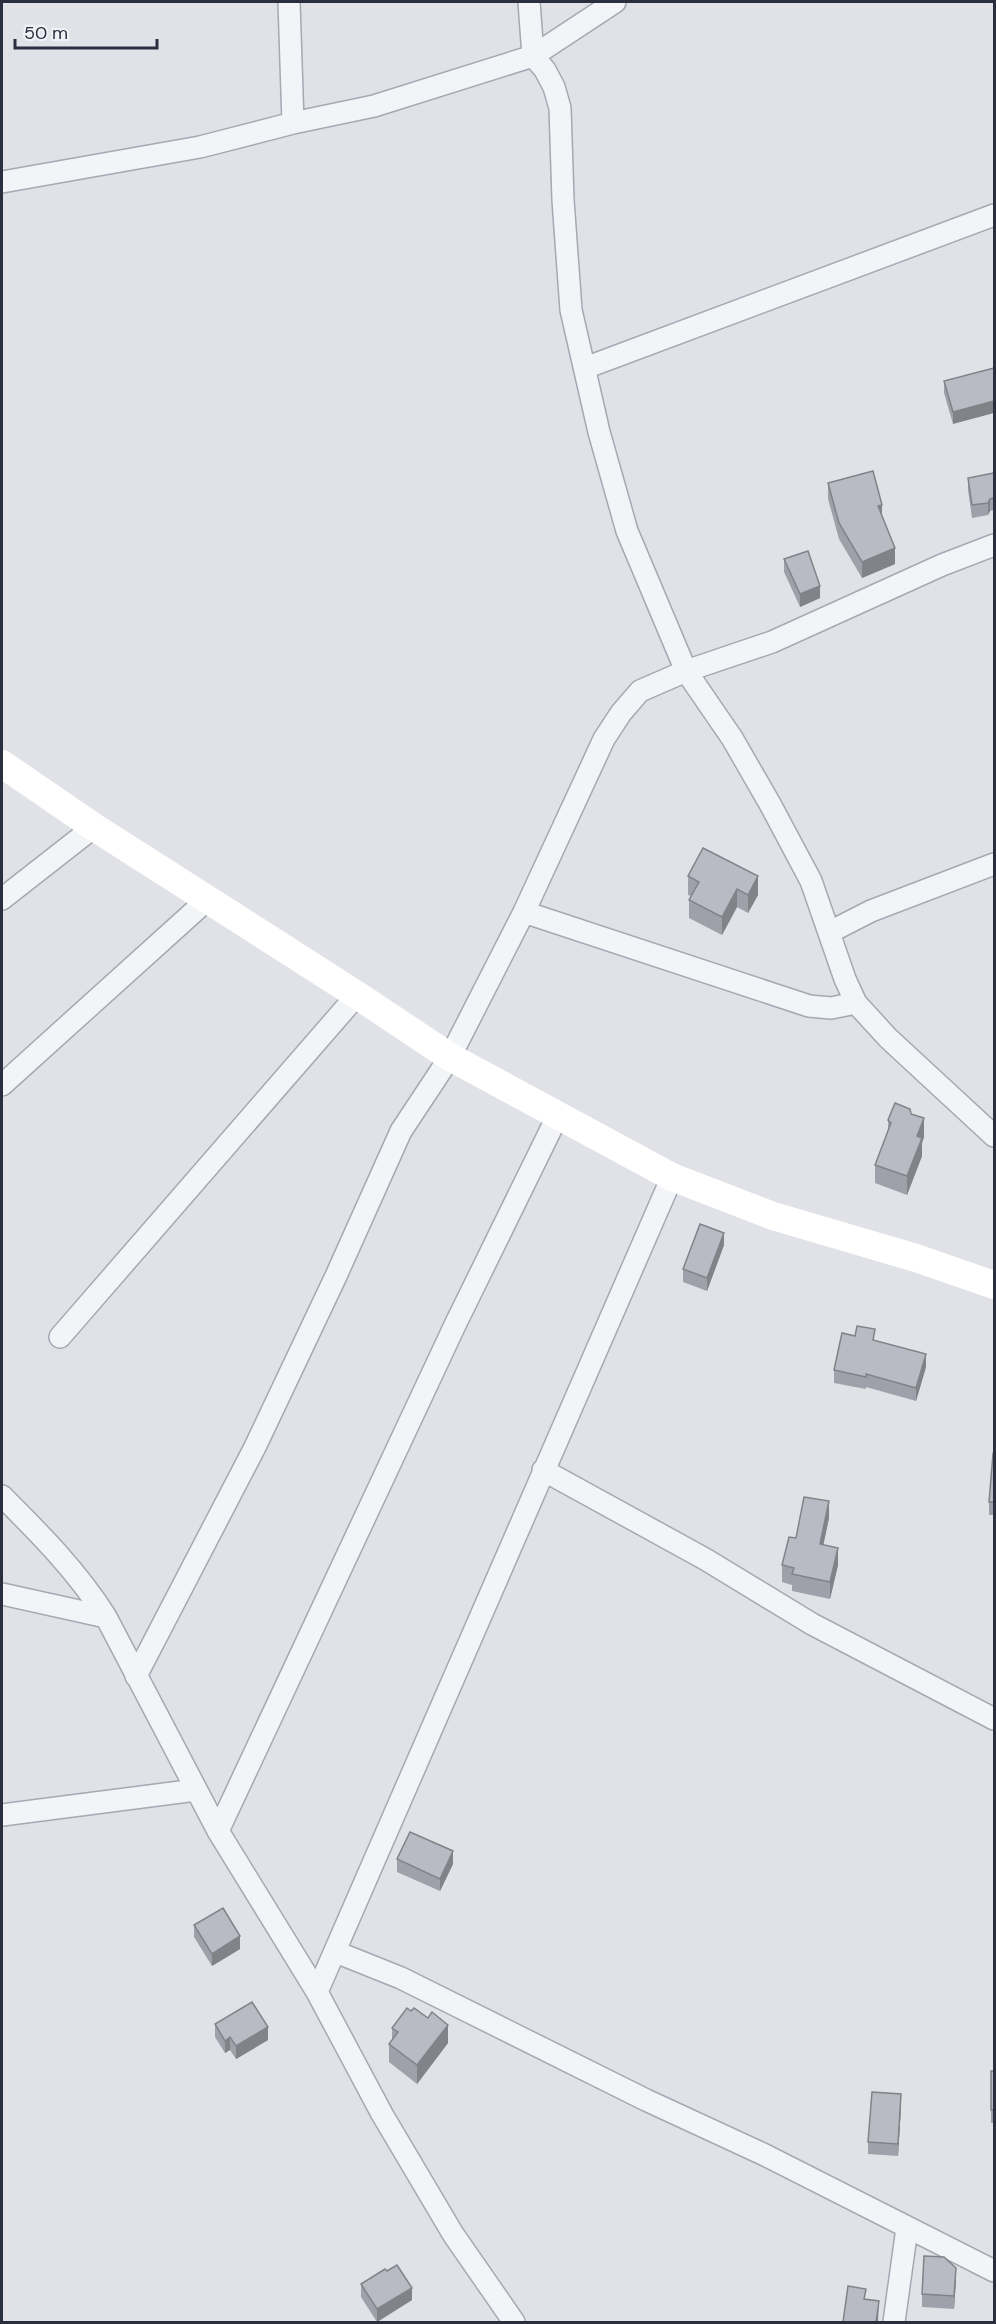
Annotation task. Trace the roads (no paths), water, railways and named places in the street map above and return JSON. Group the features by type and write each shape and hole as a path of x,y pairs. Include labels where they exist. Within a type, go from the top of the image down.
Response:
{"street":[{"path":"289,2 293,123"},
{"path":"530,2 533,56 545,70 554,87 560,108 566,258 572,310 599,432 627,531 686,671 732,738 811,881 856,1004 888,1038 994,1136"},
{"path":"2,182 200,147 293,123 374,106 533,56 615,2"},
{"path":"585,368 994,215"},
{"path":"136,1676 255,1447 336,1276 401,1131 450,1057 524,912 604,739 621,713 640,691 686,671 772,642 994,544"},
{"path":"2,764 94,827 450,1057 557,1117 672,1177 773,1216 992,1282"},
{"path":"2,899 94,827"},
{"path":"830,933 871,911 994,864"},
{"path":"2,1085 207,900"},
{"path":"524,912 809,1006 831,1008 856,1004"},
{"path":"60,1337 357,995"},
{"path":"218,1831 455,1325 557,1117"},
{"path":"317,1992 672,1177"},
{"path":"543,1470 705,1559 812,1624 994,1719"},
{"path":"2,1496 70,1567 106,1617 218,1831 317,1992 382,2114 453,2234 514,2322"},
{"path":"2,1594 106,1617"},
{"path":"2,1815 196,1790"},
{"path":"336,1952 401,1978 646,2100 765,2155 994,2271"},
{"path":"894,2322 907,2228"}]}
